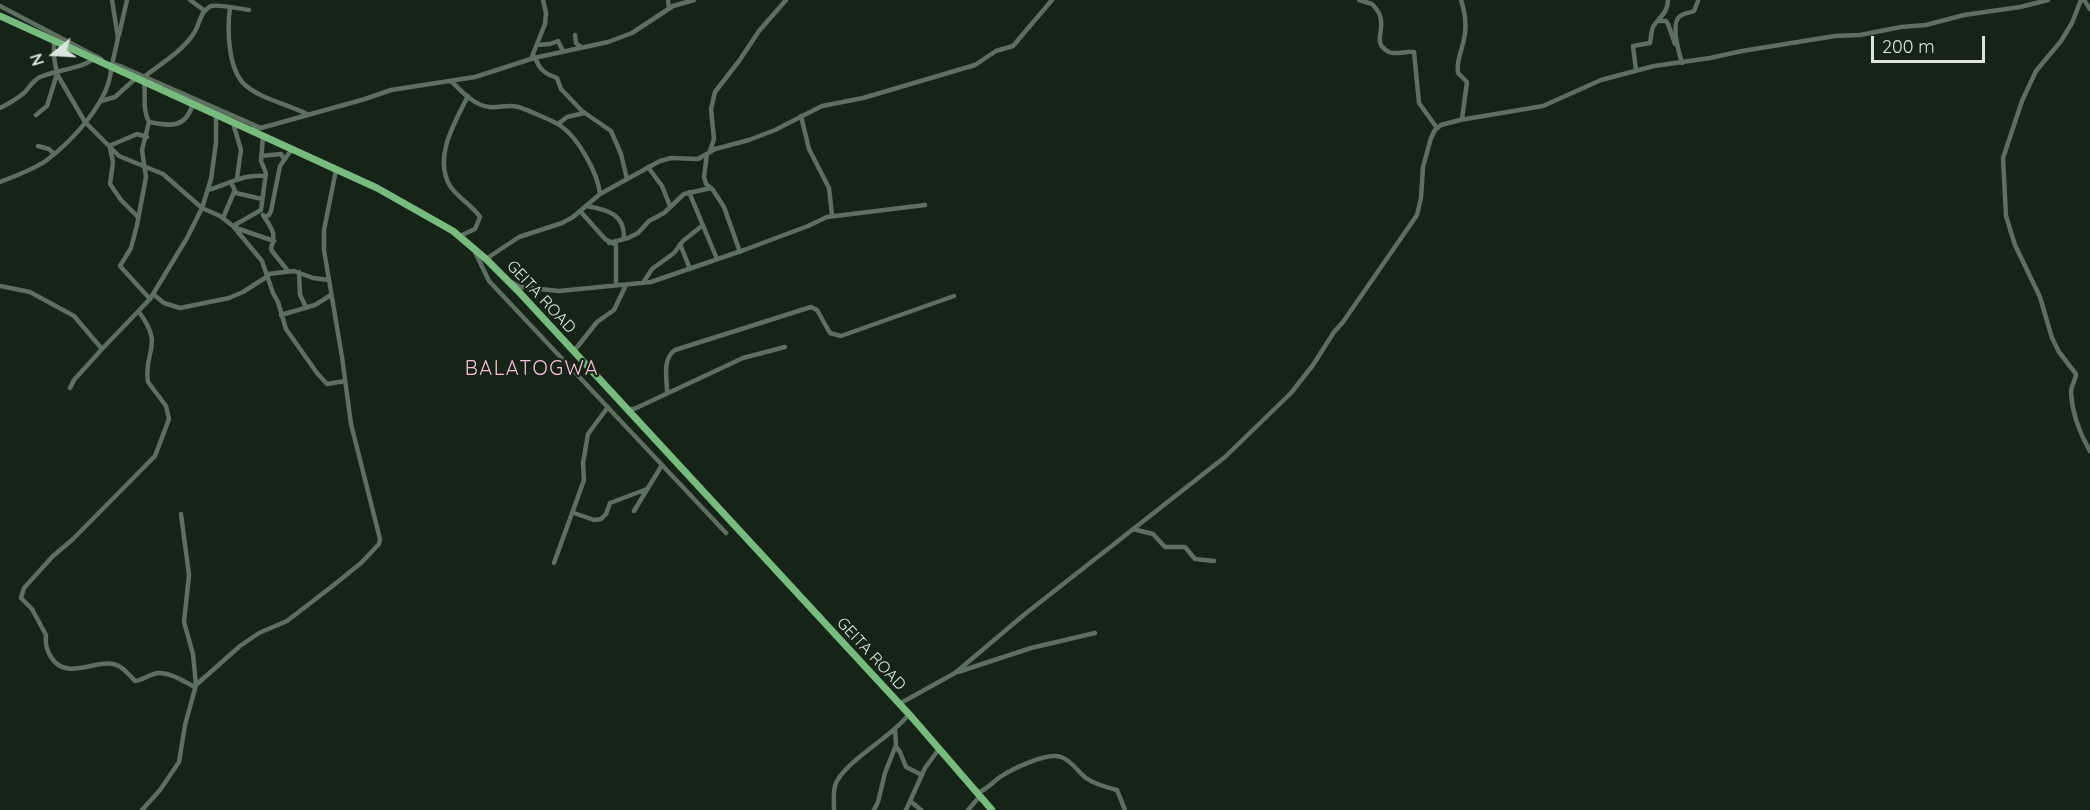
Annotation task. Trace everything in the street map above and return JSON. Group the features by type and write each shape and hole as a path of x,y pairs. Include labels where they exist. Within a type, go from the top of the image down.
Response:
{"highway":[{"name":"GEITA ROAD","path":"0,16 377,188 438,221 460,236 486,258 572,350 909,714 992,810"}],"street":[{"path":"112,0 118,38"},
{"path":"0,182 36,166 54,154 86,122 101,101 111,77 111,66 126,0"},
{"path":"190,0 205,11"},
{"path":"533,58 546,18 543,0"},
{"path":"668,0 669,9"},
{"path":"247,129 261,128 391,90 452,82 488,74 533,58 608,42 632,33 683,2 694,0"},
{"path":"740,252 724,207 706,184 704,177 708,152 714,139 711,109 715,92 759,31 786,0"},
{"path":"486,258 519,237 562,223 581,212 600,194 666,159 693,160 708,152 765,134 822,106 863,98 975,65 996,51 1012,46 1052,0"},
{"path":"1359,0 1372,4 1382,22 1378,39 1382,46 1392,53 1414,52 1419,103 1437,128"},
{"path":"1461,0 1464,9 1465,32 1457,62 1458,73 1466,78 1467,85 1462,119"},
{"path":"1636,70 1633,46 1650,43 1652,30 1667,9 1668,0"},
{"path":"1690,61 1679,52 1676,31 1677,20 1680,16 1694,11 1698,3 1691,0"},
{"path":"955,673 1017,621 1225,457 1291,393 1417,215 1421,198 1423,166 1431,138 1437,128 1462,119 1543,106 1595,83 1636,70 1835,36 1860,35 1926,25 1964,15 2020,7 2048,0"},
{"path":"2090,9 2082,0 2066,33 2037,68 2025,94 2005,152 2003,176 2006,216 2015,245 2040,297 2052,338 2059,352 2076,374 2071,393 2076,423 2090,451"},
{"path":"101,101 115,97 142,79 189,40 195,33 200,17 209,7 217,3 230,8 249,10"},
{"path":"0,6 111,66"},
{"path":"230,8 228,38 236,69 243,82 269,98 307,114"},
{"path":"1658,21 1667,22 1682,63"},
{"path":"575,35 576,43 581,47"},
{"path":"36,115 47,106 56,73 54,40"},
{"path":"537,45 559,41 563,51"},
{"path":"0,108 26,92 33,81 87,63 94,58"},
{"path":"533,58 546,74 558,79 561,89 584,113 611,131 621,154 627,179"},
{"path":"56,73 86,122 125,160 163,174 202,208 224,218 234,227 260,257 286,329 325,382 335,384 345,381"},
{"path":"142,79 146,94 144,108 149,122 142,150 146,168 131,248 120,266 150,300"},
{"path":"142,79 261,128"},
{"path":"452,82 468,96 487,107 518,107 562,127 586,157 598,178 600,194"},
{"path":"460,236 475,229 480,217 451,188 444,165 446,145 452,127 468,96"},
{"path":"149,122 175,125 188,116 193,104"},
{"path":"558,124 567,117 584,113"},
{"path":"70,388 74,380 102,349 150,300 187,238 208,190 216,143 216,114"},
{"path":"801,116 809,149 829,188 832,215"},
{"path":"233,122 241,150 237,178"},
{"path":"109,146 138,134 147,137"},
{"path":"263,136 261,156 265,176 262,214 273,230 272,251 288,271"},
{"path":"38,146 49,149 54,154"},
{"path":"109,146 113,162 110,184 121,200 138,217"},
{"path":"234,227 262,214 269,215 280,166 292,149"},
{"path":"261,156 282,154 284,159"},
{"path":"648,167 664,190 670,206"},
{"path":"196,686 240,646 259,633 287,621 311,602 361,562 381,539 373,516 368,487 351,424 323,241 336,170"},
{"path":"208,190 237,178 265,176"},
{"path":"224,218 234,192 231,182"},
{"path":"609,243 638,233 649,221 664,213 684,194 711,188"},
{"path":"234,192 262,199"},
{"path":"689,192 717,259"},
{"path":"506,279 521,287 559,291 643,283 664,279 740,252 832,215 925,205"},
{"path":"587,206 607,210 614,214 620,221 624,239"},
{"path":"581,212 609,243 616,245 616,285"},
{"path":"643,283 651,269 674,253 680,244 703,225"},
{"path":"234,227 274,241"},
{"path":"680,244 690,269"},
{"path":"472,246 489,281 726,533"},
{"path":"153,294 164,303 180,308 229,298 243,292 268,275 288,271 329,280"},
{"path":"299,272 300,295 306,307"},
{"path":"572,350 574,351 597,322 614,310 626,285"},
{"path":"0,286 34,294 74,316 102,349"},
{"path":"281,315 322,302 331,295"},
{"path":"667,392 668,356 675,350 811,307 817,310 830,333 841,336 954,296"},
{"path":"139,312 146,321 153,339 148,382 169,412 168,426 158,452 72,540 53,556 24,588 21,598 32,609 45,632 48,652 58,665 82,669 109,663 121,666 135,681 156,673 163,673 196,686"},
{"path":"626,409 634,409 742,358 785,347"},
{"path":"554,563 574,513 584,480 583,462 588,434 608,407"},
{"path":"634,511 662,465"},
{"path":"574,513 597,520 601,519 606,514 610,503 647,489"},
{"path":"142,810 160,790 179,762 185,725 196,686 193,654 184,622 189,575 181,514"},
{"path":"1133,529 1153,534 1165,548 1185,548 1195,559 1214,561"},
{"path":"899,704 955,673 1031,648 1095,633"},
{"path":"834,810 835,786 841,775 895,729 909,714"},
{"path":"874,810 885,773 896,747 895,729"},
{"path":"896,747 906,767 922,775"},
{"path":"906,810 922,775 939,749"},
{"path":"968,810 978,794 995,781 1015,769 1044,757 1054,756 1061,757 1075,765 1086,778 1096,784 1117,790 1125,810"},
{"path":"910,801 921,810"}],"district":[{"name":"BALATOGWA","path":"532,369"}]}
